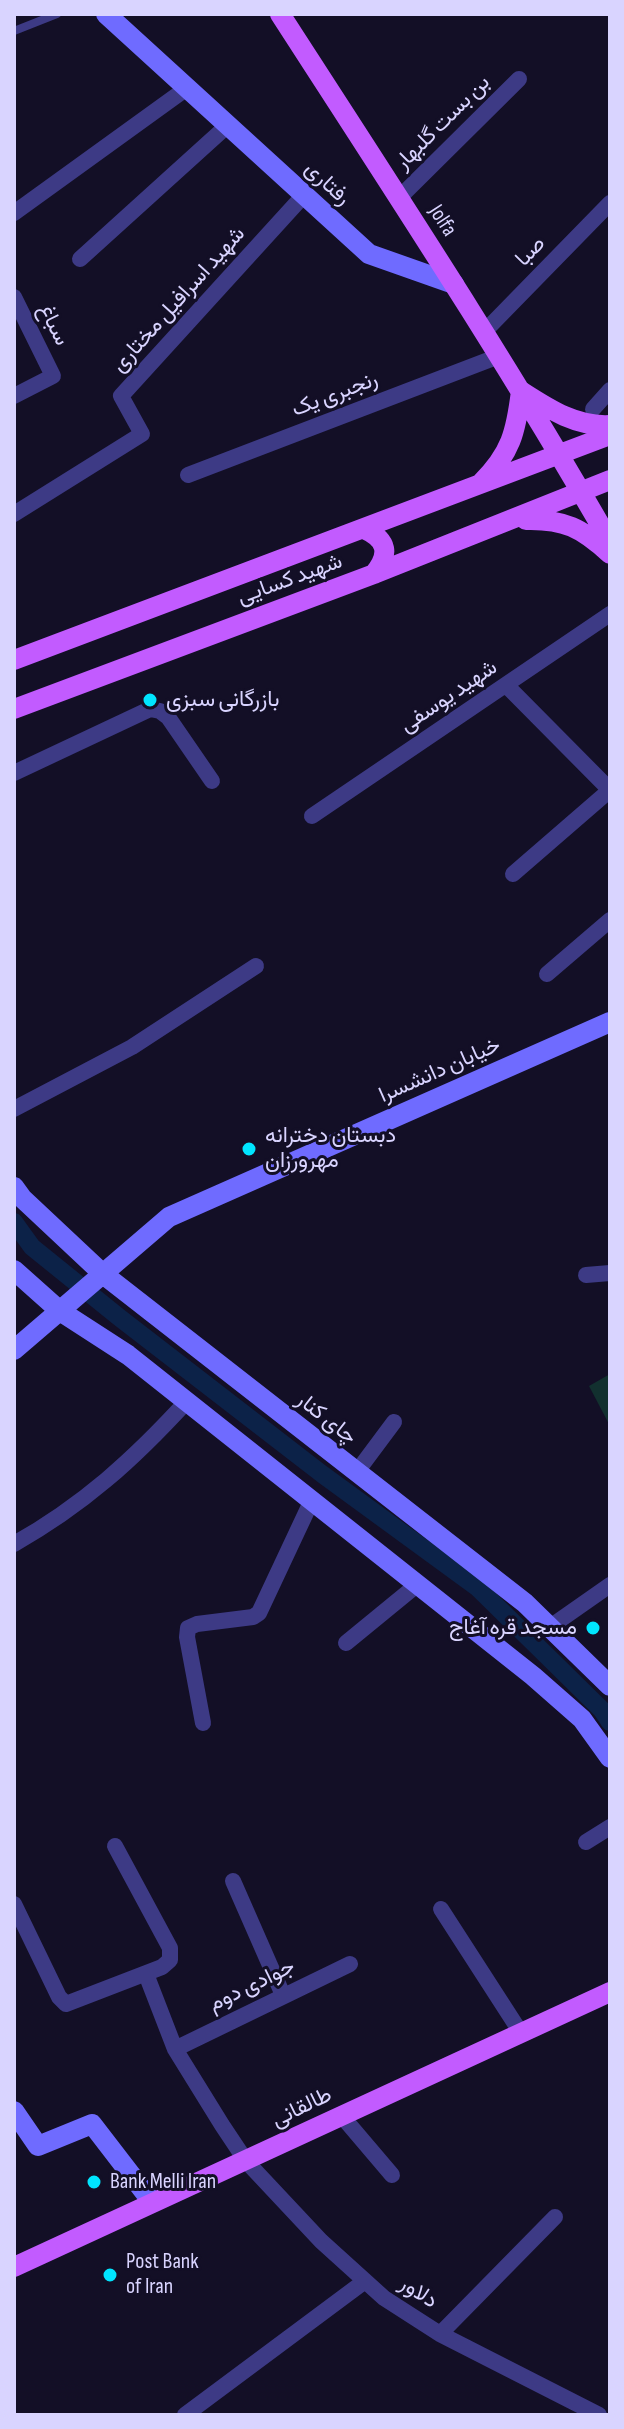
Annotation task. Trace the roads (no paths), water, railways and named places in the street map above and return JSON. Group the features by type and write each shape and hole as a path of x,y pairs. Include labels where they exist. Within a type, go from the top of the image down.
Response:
{"main road":[{"name":"Jolfa","path":"280,14 521,391 610,542"},
{"path":"478,486 498,466 511,446 521,391 573,420 597,426 610,425"},
{"name":"شهید کسایی","path":"14,660 610,435"},
{"name":"شهید کسایی","path":"14,709 374,574 610,480"},
{"path":"514,520 550,519 569,525 591,536 610,554"},
{"path":"364,529 377,535 385,548 383,563 374,574"},
{"name":"طالقانی","path":"14,2267 610,1992"}],"street":[{"name":"رفتاری","path":"106,14 369,254 454,284"},
{"name":"بن بست گلبهار","path":"399,198 519,79"},
{"path":"14,213 187,88"},
{"path":"80,259 228,125"},
{"name":"شهید اسرافیل مختاری","path":"14,514 142,434 121,396 304,195"},
{"name":"صبا","path":"484,332 610,203"},
{"name":"سباغ","path":"14,297 53,376 14,396"},
{"name":"رنجبری یک","path":"188,475 499,356"},
{"path":"593,409 610,390"},
{"name":"شهید یوسفی","path":"312,816 610,614"},
{"path":"506,685 610,790 513,874"},
{"path":"14,773 150,709 168,717 212,781"},
{"path":"547,974 610,920"},
{"path":"14,1109 132,1047 256,966"},
{"name":"خیابان دانشسرا","path":"14,1350 169,1217 610,1022"},
{"name":"چای کنار","path":"14,1187 103,1274 525,1603 610,1686"},
{"path":"14,1270 60,1311 128,1355 533,1676 582,1719 610,1758"},
{"path":"586,1275 610,1273"},
{"path":"14,1544 57,1520 96,1490 159,1432 187,1401"},
{"path":"356,1473 394,1422"},
{"path":"203,1723 188,1628 197,1624 253,1617 259,1613 312,1500"},
{"path":"346,1643 418,1584"},
{"path":"550,1627 610,1585"},
{"path":"586,1842 610,1827"},
{"path":"14,1904 59,1997 66,2004 146,1974 170,1960 170,1948 115,1846"},
{"path":"233,1881 283,1995"},
{"path":"441,1909 521,2033"},
{"name":"جوادی دوم","path":"175,2049 350,1964"},
{"name":"دلاور","path":"146,1974 175,2049 246,2161 321,2241 384,2298 440,2334 599,2415"},
{"path":"14,2111 38,2146 92,2124 152,2202"},
{"path":"341,2115 392,2175"},
{"path":"440,2334 555,2217"},
{"path":"185,2415 365,2281"}],"lane":[{"path":"14,31 57,14"}],"waterway":[{"path":"14,1222 32,1247 120,1318 322,1474 478,1588 602,1710 610,1722"}],"place":[{"name":"بازرگانی سبزی","path":"150,700"},
{"name":"دبستان دخترانه مهرورزان","path":"249,1149"},
{"name":"مسجد قره آغاج","path":"593,1628"},
{"name":"Bank Melli Iran","path":"94,2182"},
{"name":"Post Bank of Iran","path":"110,2275"}]}
